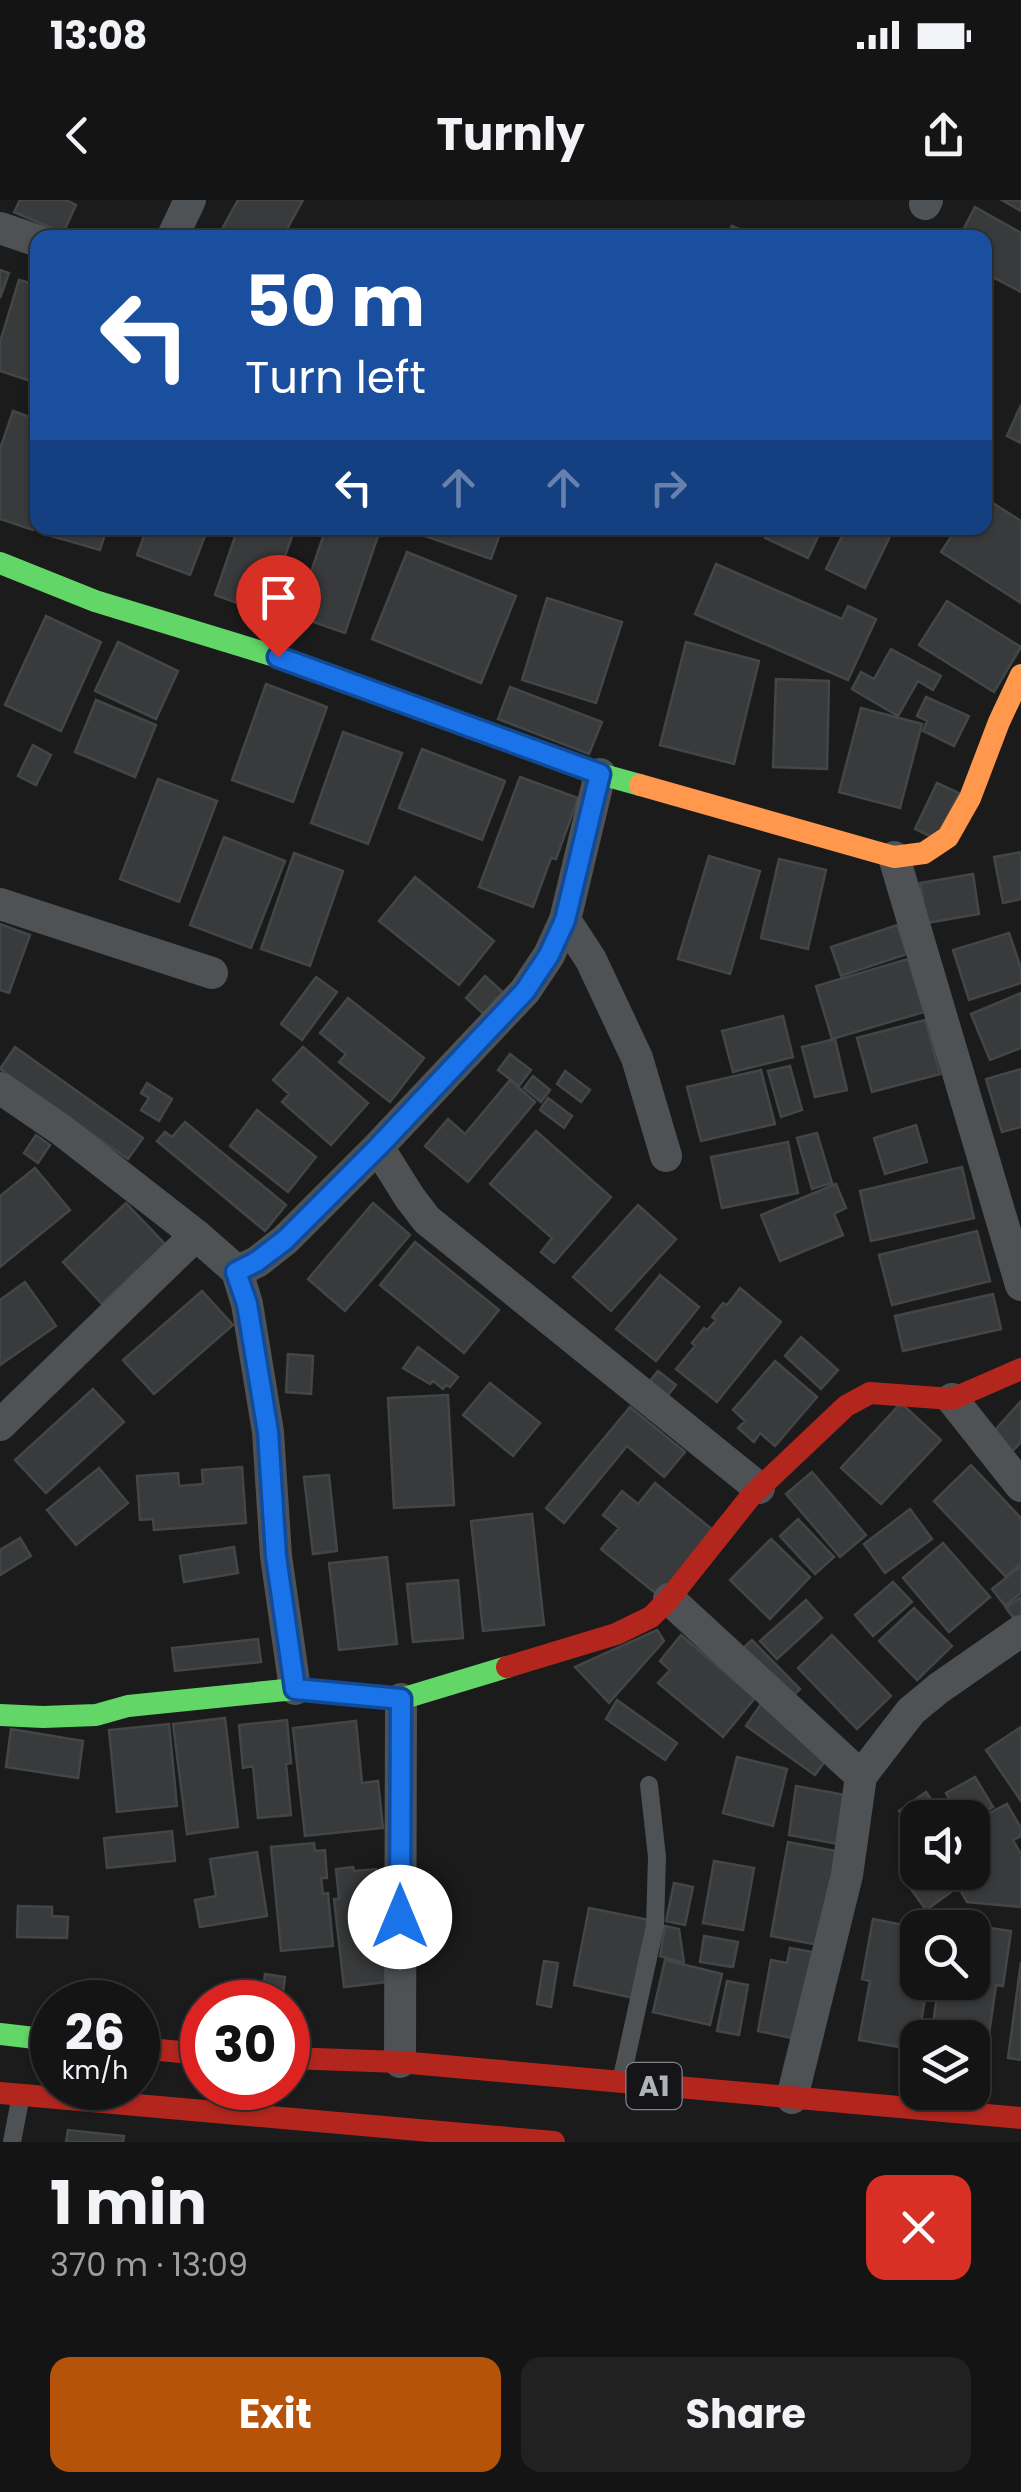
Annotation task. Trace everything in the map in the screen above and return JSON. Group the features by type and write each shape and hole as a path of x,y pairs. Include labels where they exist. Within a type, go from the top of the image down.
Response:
{"main road":[{"path":"0,563 94,601 278,657 600,774 894,857 924,853 948,837 970,798 998,722 1021,675"},
{"path":"0,1715 96,1715 128,1706 295,1689 401,1699 616,1634 651,1616 670,1600 759,1488 846,1406 870,1393 952,1399 1021,1369"},
{"path":"0,2034 30,2037"},
{"name":"A1","path":"310,2059 400,2062 1021,2118"},
{"path":"11,2094 189,2127 240,2121 554,2142"}],"street":[{"path":"176,230 190,200"},
{"path":"0,228 30,238"},
{"path":"236,1272 285,1240 525,991 549,955 565,920 600,774"},
{"path":"894,857 1021,1285"},
{"path":"0,904 212,973"},
{"path":"565,920 591,960 637,1058 666,1156"},
{"path":"0,1088 60,1129 196,1235 236,1272 247,1304 268,1432 276,1556 295,1689"},
{"path":"378,1147 428,1220 759,1488"},
{"path":"0,1424 196,1235"},
{"path":"952,1399 1021,1486"},
{"path":"670,1600 861,1776"},
{"path":"792,2098 847,1875 861,1776 911,1710 1021,1631"},
{"path":"400,2062 401,1699"}],"lane":[{"path":"621,2083 655,1926 658,1858 650,1785"},
{"path":"11,2094 12,2142"}],"building":[{"path":"20,200 66,200 76,205 64,230 14,212"},
{"path":"238,200 303,200 286,230 221,230"},
{"path":"1002,200 1021,200 1021,211"},
{"path":"975,207 1021,233 1021,292 992,277 992,230 963,230"},
{"path":"0,270 9,273 0,298"},
{"path":"19,280 30,283 30,381 0,371 0,342"},
{"path":"1021,405 1021,443 1007,436"},
{"path":"13,411 30,417 30,529 0,519 0,449"},
{"path":"992,502 1021,521 1021,603 941,552 952,535 992,535"},
{"path":"51,535 105,535 100,550"},
{"path":"144,535 205,535 190,575 137,555"},
{"path":"236,535 293,535 265,613 215,595"},
{"path":"324,535 378,536 345,633 296,616"},
{"path":"422,535 500,535 491,559"},
{"path":"766,535 819,535 808,558 765,538"},
{"path":"843,535 891,535 865,588 826,569"},
{"path":"407,552 516,596 481,683 372,639"},
{"path":"716,564 842,619 848,606 876,619 848,680 695,614"},
{"path":"547,598 622,622 596,703 522,680"},
{"path":"947,601 1021,647 994,692 919,645"},
{"path":"46,616 101,642 61,731 5,705"},
{"path":"118,642 178,671 156,719 95,691"},
{"path":"686,642 759,661 734,764 660,745"},
{"path":"891,649 941,676 933,690 918,681 898,716 852,689 861,672 874,679"},
{"path":"776,679 829,681 827,769 773,767"},
{"path":"266,684 327,707 293,802 232,780"},
{"path":"510,687 602,722 589,754 498,719"},
{"path":"926,697 969,716 954,746 923,731 927,721 917,716"},
{"path":"96,700 156,725 135,777 75,752"},
{"path":"861,708 922,724 900,808 839,792"},
{"path":"343,732 402,753 368,844 311,823"},
{"path":"33,745 51,755 36,785 18,776"},
{"path":"422,749 505,781 482,840 399,808"},
{"path":"520,777 578,798 533,907 479,887"},
{"path":"158,779 217,801 179,902 120,879"},
{"path":"937,783 959,793 936,839 915,829"},
{"path":"224,837 285,861 251,948 190,925"},
{"path":"1021,852 1021,899 1003,903 994,857"},
{"path":"294,853 343,871 310,966 261,949"},
{"path":"709,856 760,871 730,974 678,959"},
{"path":"779,859 826,870 808,949 761,938"},
{"path":"973,874 979,914 927,923 920,883"},
{"path":"415,877 494,941 459,985 379,921"},
{"path":"0,924 30,935 9,993 0,990"},
{"path":"897,925 907,954 841,976 831,947"},
{"path":"1009,933 1021,968 1021,983 969,1000 953,950"},
{"path":"908,959 924,1012 832,1039 816,986"},
{"path":"485,976 507,996 488,1018 466,998"},
{"path":"316,977 337,992 302,1040 281,1024"},
{"path":"1021,993 1021,1048 990,1060 971,1014"},
{"path":"348,998 424,1058 390,1102 339,1062 346,1054 320,1033"},
{"path":"783,1016 793,1057 733,1072 722,1031"},
{"path":"925,1020 940,1074 872,1092 857,1038"},
{"path":"835,1039 847,1090 815,1097 802,1047"},
{"path":"15,1047 143,1138 128,1159 0,1069"},
{"path":"303,1047 368,1103 331,1145 282,1102 289,1094 273,1080"},
{"path":"510,1054 531,1070 519,1086 498,1070"},
{"path":"790,1066 802,1110 781,1117 768,1071"},
{"path":"1021,1069 1021,1127 1002,1132 986,1079"},
{"path":"761,1070 775,1124 701,1141 687,1087"},
{"path":"565,1071 590,1090 581,1102 557,1084"},
{"path":"533,1076 550,1090 541,1102 524,1088"},
{"path":"510,1080 535,1102 468,1182 425,1146 448,1119 465,1134"},
{"path":"147,1083 172,1099 159,1121 141,1110 149,1098 141,1093"},
{"path":"548,1098 572,1116 564,1128 540,1110"},
{"path":"257,1110 316,1157 288,1192 230,1146"},
{"path":"185,1122 286,1205 265,1231 157,1141 165,1132 172,1137"},
{"path":"916,1125 927,1162 885,1174 874,1138"},
{"path":"536,1131 611,1197 554,1263 541,1252 552,1238 490,1184"},
{"path":"817,1133 832,1183 812,1189 797,1138"},
{"path":"36,1135 50,1145 38,1163 24,1153"},
{"path":"788,1142 798,1193 722,1208 711,1157"},
{"path":"962,1167 974,1218 871,1241 860,1191"},
{"path":"35,1168 70,1210 0,1267 0,1196"},
{"path":"836,1184 846,1208 834,1214 843,1235 780,1261 761,1215"},
{"path":"126,1203 165,1244 102,1304 63,1262"},
{"path":"373,1203 410,1235 345,1311 308,1279"},
{"path":"638,1205 676,1239 611,1311 573,1277"},
{"path":"977,1231 990,1281 892,1305 879,1255"},
{"path":"415,1242 499,1310 464,1353 380,1285"},
{"path":"660,1275 699,1307 656,1361 616,1329"},
{"path":"25,1282 56,1326 0,1365 0,1300"},
{"path":"740,1288 781,1322 717,1402 676,1369 704,1328 707,1330 716,1320 712,1317 723,1303 727,1305"},
{"path":"202,1291 233,1325 154,1394 123,1360"},
{"path":"993,1294 1001,1329 903,1351 895,1316"},
{"path":"801,1337 838,1370 821,1389 785,1356"},
{"path":"418,1347 458,1377 450,1387 446,1385 443,1389 433,1381 430,1384 403,1368"},
{"path":"288,1354 313,1356 311,1394 286,1392"},
{"path":"775,1361 817,1397 775,1446 760,1433 754,1442 738,1428 745,1421 733,1410"},
{"path":"658,1371 676,1385 664,1400 646,1386"},
{"path":"490,1383 540,1423 513,1456 463,1415"},
{"path":"93,1389 124,1422 46,1493 15,1460"},
{"path":"448,1395 454,1505 394,1508 388,1398"},
{"path":"1021,1401 1021,1442 1008,1456 988,1438"},
{"path":"901,1403 941,1440 881,1504 841,1468"},
{"path":"630,1407 685,1452 664,1477 627,1446 564,1523 546,1508"},
{"path":"971,1465 1021,1518 1021,1563 1006,1577 934,1501"},
{"path":"242,1467 246,1523 154,1530 153,1519 140,1520 137,1476 178,1473 179,1486 203,1484 202,1470"},
{"path":"99,1468 128,1503 76,1545 47,1510"},
{"path":"812,1472 866,1535 840,1557 786,1494"},
{"path":"329,1475 337,1551 313,1554 304,1477"},
{"path":"655,1483 713,1530 659,1596 601,1549 619,1528 603,1515 622,1491 638,1504"},
{"path":"910,1509 932,1539 885,1573 864,1544"},
{"path":"532,1514 544,1625 483,1631 471,1521"},
{"path":"798,1519 834,1557 815,1574 780,1536"},
{"path":"20,1538 31,1556 0,1575 0,1550"},
{"path":"771,1539 810,1577 770,1619 730,1580"},
{"path":"943,1543 990,1597 949,1632 903,1578"},
{"path":"234,1547 238,1573 184,1582 180,1556"},
{"path":"387,1557 397,1644 339,1650 329,1563"},
{"path":"1021,1566 1021,1593 1005,1606 992,1589"},
{"path":"458,1580 463,1638 413,1642 407,1584"},
{"path":"893,1582 912,1602 873,1636 855,1615"},
{"path":"1021,1597 1021,1624 1019,1625 1006,1608"},
{"path":"806,1600 822,1618 777,1659 760,1641"},
{"path":"914,1608 952,1646 917,1680 879,1641"},
{"path":"657,1630 664,1641 609,1703 575,1667"},
{"path":"681,1635 755,1698 723,1737 658,1683 670,1670 660,1661"},
{"path":"832,1635 891,1696 857,1729 798,1668"},
{"path":"258,1639 261,1662 175,1671 172,1648"},
{"path":"752,1640 800,1689 789,1700 741,1650"},
{"path":"617,1700 677,1743 665,1760 606,1719"},
{"path":"761,1704 830,1754 815,1775 746,1726"},
{"path":"225,1718 238,1827 187,1834 173,1724"},
{"path":"287,1720 291,1815 258,1818 253,1766 243,1768 239,1725"},
{"path":"356,1721 362,1783 378,1781 383,1828 305,1836 293,1728"},
{"path":"169,1724 177,1806 117,1812 109,1730"},
{"path":"1021,1727 1021,1801 986,1750"},
{"path":"11,1729 83,1741 78,1778 6,1767"},
{"path":"737,1757 787,1769 773,1826 723,1813"},
{"path":"975,1777 989,1800 950,1800 946,1793"},
{"path":"796,1786 845,1795 838,1844 789,1835"},
{"path":"926,1792 932,1800 915,1800"},
{"path":"1007,1804 1021,1828 1021,1836 1013,1840 1021,1854 1021,1907 967,1902 960,1890 990,1890 990,1813"},
{"path":"172,1831 175,1861 107,1868 104,1838"},
{"path":"788,1842 841,1852 824,1946 771,1936"},
{"path":"314,1843 315,1851 325,1850 327,1878 321,1878 323,1894 328,1893 333,1946 281,1951 271,1847"},
{"path":"257,1852 267,1916 200,1927 195,1900 216,1896 210,1859"},
{"path":"714,1861 754,1868 743,1930 703,1923"},
{"path":"353,1867 354,1871 376,1869 379,1895 386,1894 396,1981 344,1987 334,1899 339,1899 336,1869"},
{"path":"674,1883 693,1887 685,1925 666,1921"},
{"path":"912,1890 954,1890 926,1910"},
{"path":"18,1906 52,1907 52,1916 68,1917 67,1938 17,1937"},
{"path":"589,1908 649,1920 633,1998 574,1985"},
{"path":"873,1919 900,1924 900,2000 925,2000 921,2020 900,2020 900,2047 859,2040 870,1981 862,1979"},
{"path":"665,1926 679,1929 684,1963 660,1956"},
{"path":"990,1928 1011,1931 1003,1986 996,1985 990,2027 990,2020 934,2020 936,2000 990,2000"},
{"path":"704,1936 738,1942 733,1967 700,1962"},
{"path":"790,1948 818,1953 801,2040 758,2031 771,1960 787,1963"},
{"path":"665,1960 722,1974 710,2025 653,2012"},
{"path":"544,1961 558,1963 551,2007 537,2004"},
{"path":"1021,1962 1021,2060 1008,2058"},
{"path":"265,1974 285,1977 285,1980 264,1980"},
{"path":"727,1981 748,1985 739,2035 717,2031"},
{"path":"68,2130 124,2136 123,2142 66,2142"}],"traffic: fast":[{"path":"0,563 95,601 278,657 640,785"},
{"path":"0,1715 96,1715 128,1706 295,1689 401,1699 507,1667"},
{"path":"0,2034 30,2037"}],"traffic: slow":[{"path":"640,785 894,857 924,853 948,837 970,798 1021,675"}],"traffic: jam":[{"path":"507,1667 616,1634 651,1617 751,1496 846,1406 870,1393 952,1399 1021,1369"},
{"path":"160,2050 180,2052"},
{"path":"310,2059 400,2062 1021,2118"},
{"path":"0,2093 554,2142"}],"route":[{"path":"278,657 600,774 565,920 549,955 525,991 285,1240 236,1272 247,1304 268,1432 276,1556 295,1689 401,1699 400,1917"}]}
